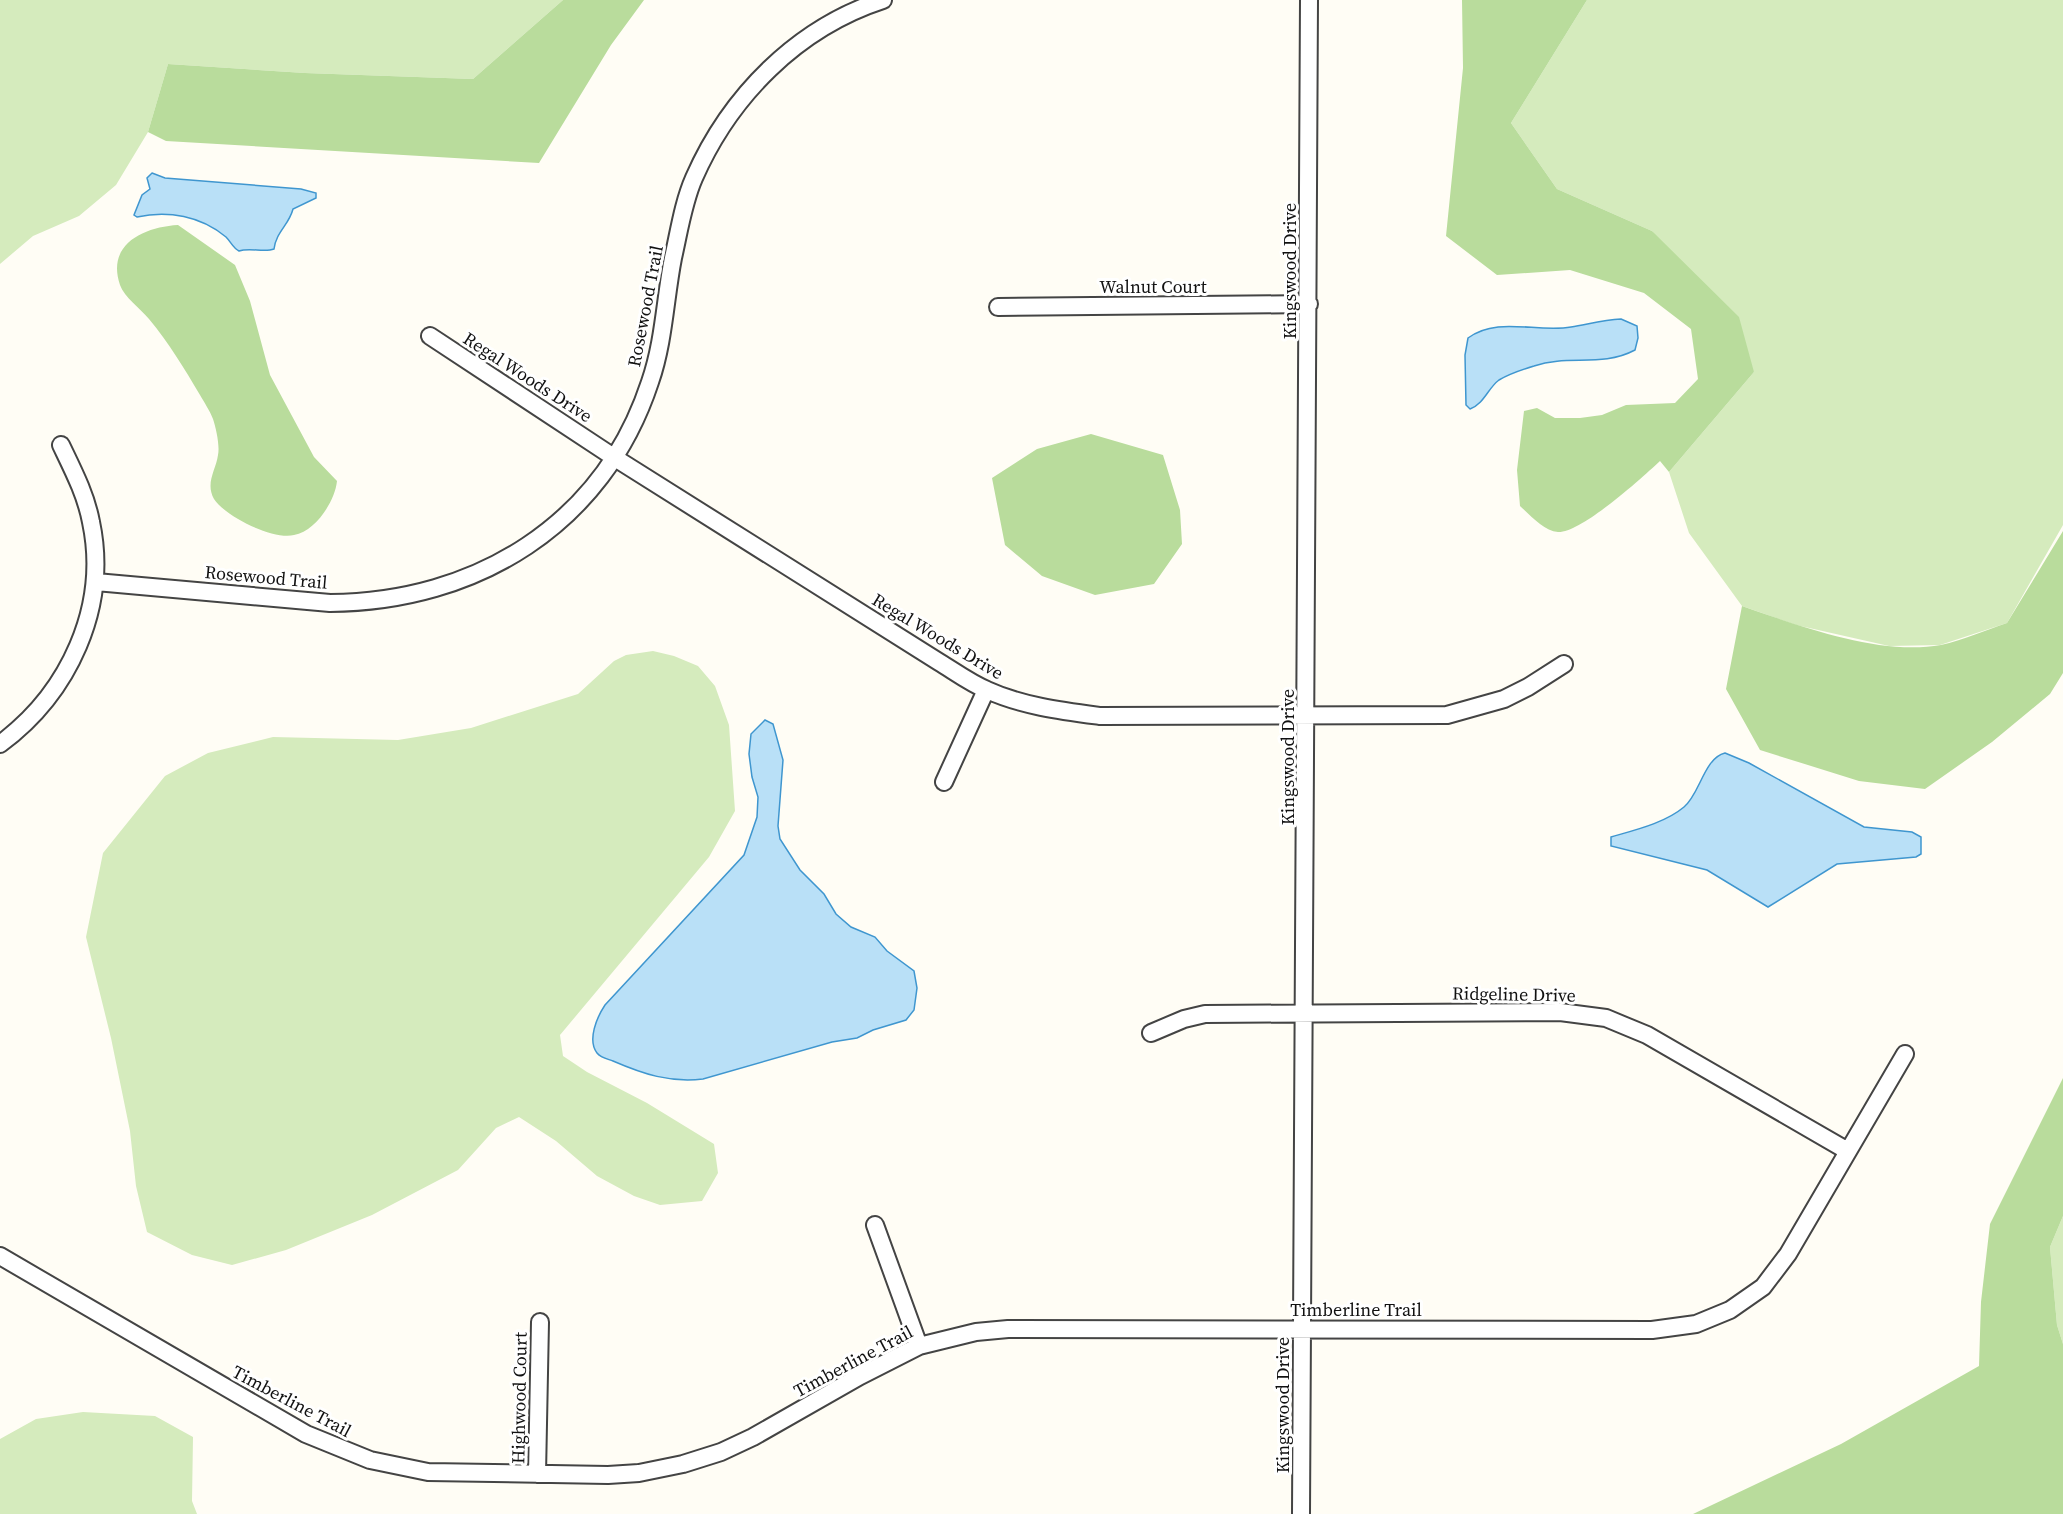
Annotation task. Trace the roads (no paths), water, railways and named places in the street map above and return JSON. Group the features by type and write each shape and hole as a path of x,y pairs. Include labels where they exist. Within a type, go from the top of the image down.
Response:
{"street":[{"name":"Rosewood Trail","path":"96,582 330,603 364,603 422,594 483,572 525,549 574,508 615,458 632,429 651,381 662,336 682,219 693,180 736,107 763,74 804,39 862,7 883,0"},
{"name":"Kingswood Drive","path":"1301,1514 1309,0"},
{"name":"Walnut Court","path":"998,307 1309,304"},
{"name":"Regal Woods Drive","path":"430,336 615,458 986,690 1059,711 1100,716 1447,715 1504,699 1564,664"},
{"path":"0,744 42,705 63,677 82,636 96,582 91,521 77,477 61,445"},
{"path":"944,782 986,690"},
{"name":"Ridgeline Drive","path":"1150,1033 1184,1018 1205,1014 1560,1012 1606,1018 1647,1035 1846,1150"},
{"name":"Timberline Trail","path":"0,1256 296,1428 341,1450 370,1460 428,1472 639,1473 683,1464 721,1452 753,1437 860,1376 919,1346 976,1332 1008,1329 1302,1328 1652,1330 1696,1324 1730,1310 1763,1287 1788,1254 1846,1150 1905,1054"},
{"path":"875,1225 919,1346"},
{"name":"Highwood Court","path":"537,1474 540,1322"}],"water":[{"path":"152,173 165,178 301,189 316,193 316,198 293,209 289,220 277,238 274,249 239,251 216,230 184,216 160,214 137,217 134,215 142,195 150,189 147,178"},
{"path":"1621,319 1637,326 1638,338 1635,350 1610,358 1560,361 1526,369 1499,380 1475,407 1470,409 1466,405 1465,355 1468,338 1479,331 1504,326 1571,327"},
{"path":"765,720 773,724 783,760 778,826 780,839 800,870 824,894 836,914 851,927 875,937 887,951 914,971 917,988 914,1010 906,1020 873,1030 857,1038 832,1042 703,1079 679,1080 657,1076 603,1057 594,1048 593,1035 596,1022 605,1005 744,855 757,817 758,797 749,754 751,734"},
{"path":"1725,753 1749,763 1864,827 1912,832 1921,837 1921,854 1916,857 1837,864 1768,907 1707,870 1611,846 1611,837 1659,822 1684,807 1712,762"}]}
